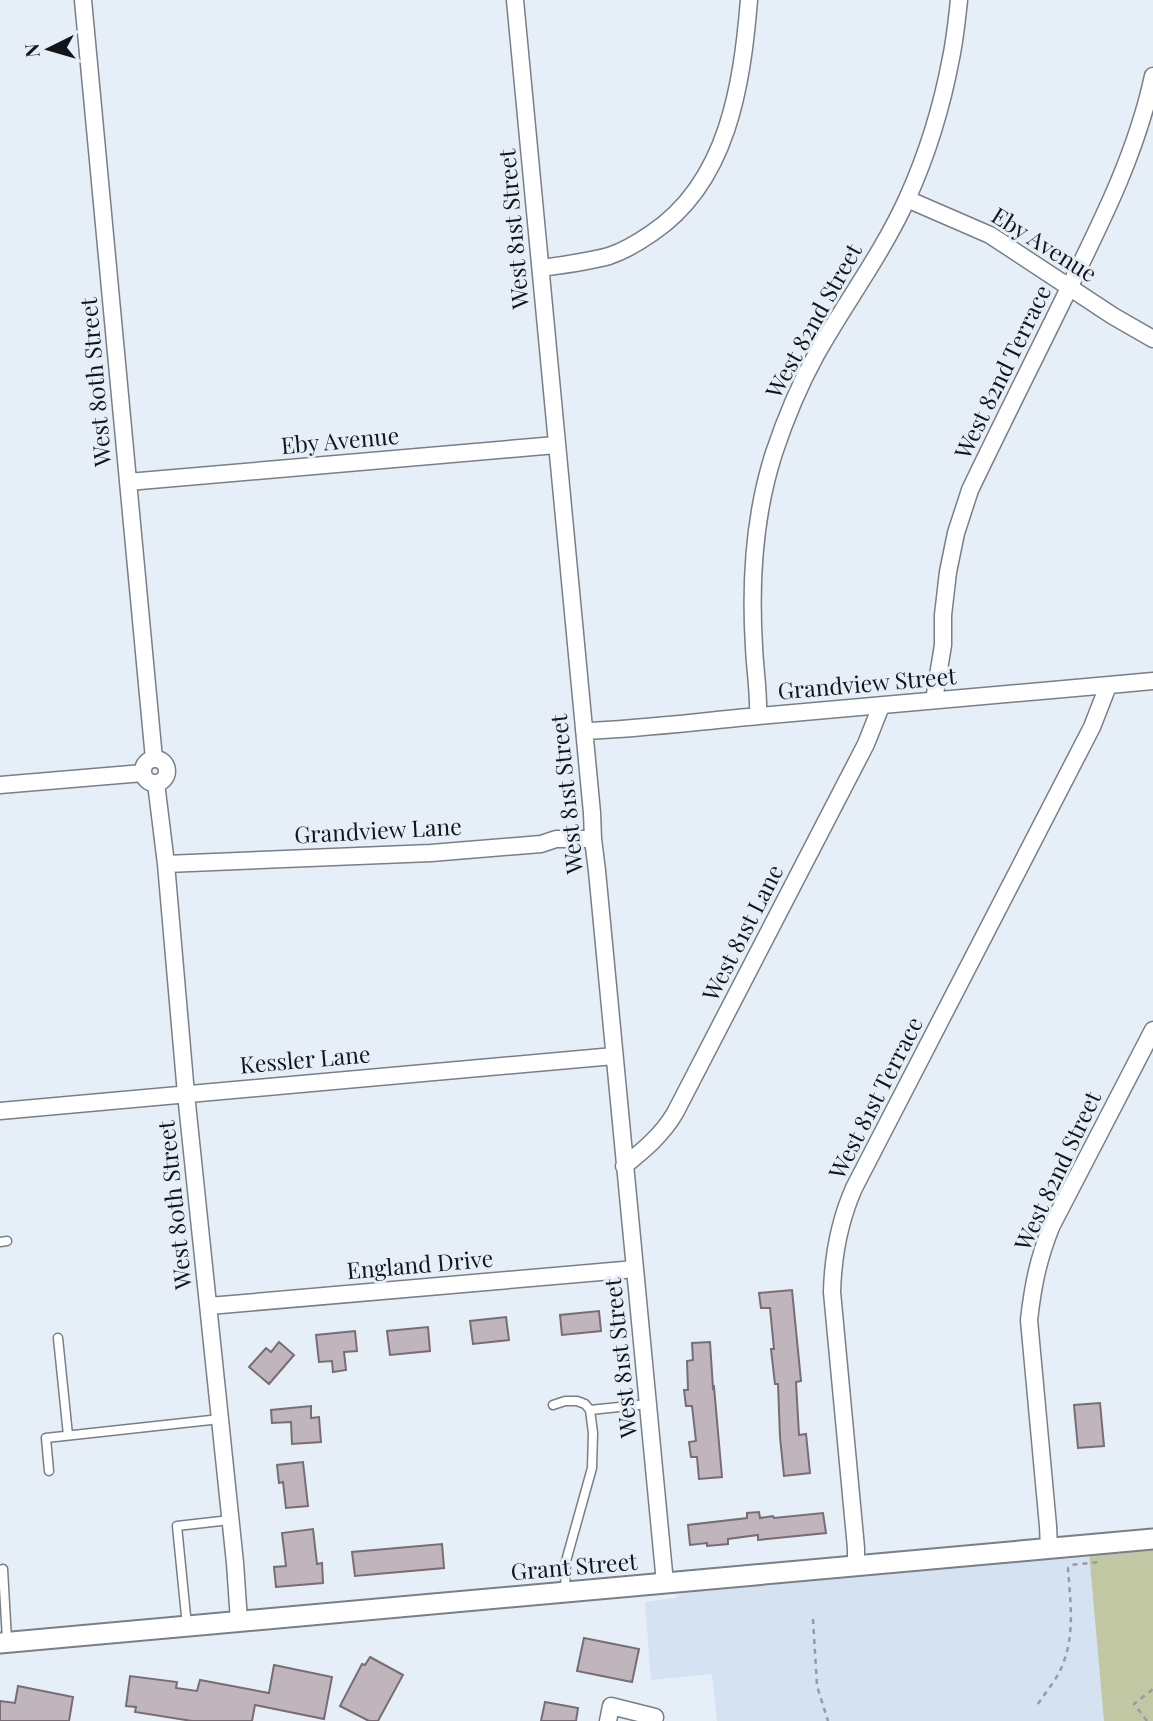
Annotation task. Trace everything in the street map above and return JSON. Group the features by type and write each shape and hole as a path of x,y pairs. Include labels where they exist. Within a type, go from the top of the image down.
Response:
{"street":[{"name":"West 80th Street","path":"83,0 154,759"},
{"name":"West 81st Street","path":"515,0 664,1583"},
{"path":"541,268 611,255 638,242 682,209 696,192 713,164 726,130 746,42 749,0"},
{"name":"West 82nd Street","path":"758,716 753,572 761,505 774,454 793,402 815,357 907,199 942,99 959,0"},
{"name":"West 82nd Terrace","path":"934,699 943,645 948,572 956,533 970,490 1110,204 1131,153 1153,76"},
{"name":"Eby Avenue","path":"907,199 990,235 1113,316 1153,339"},
{"name":"Eby Avenue","path":"128,482 556,445"},
{"name":"Grandview Street","path":"584,731 1153,681"},
{"name":"West 81st Terrace","path":"856,1566 832,1292 838,1235 854,1188 1092,727 1108,686"},
{"name":"West 81st Lane","path":"624,1166 653,1143 675,1113 866,744 881,706"},
{"path":"154,759 163,761 167,772 165,780 156,783 145,779 143,773 144,765 154,759"},
{"path":"0,785 143,773"},
{"name":"West 80th Street","path":"156,783 239,1621"},
{"name":"Grandview Lane","path":"166,864 430,853 541,844 556,839 593,839"},
{"name":"West 82nd Street","path":"1049,1548 1030,1320 1032,1289 1039,1258 1051,1227 1153,1030"},
{"name":"Kessler Lane","path":"0,1111 614,1056"},
{"name":"England Drive","path":"209,1307 635,1269"},
{"name":"Grant Street","path":"4,1643 1153,1539"},
{"path":"608,1721 611,1706 655,1717 654,1721"}],"lane":[{"path":"58,1338 68,1435"},
{"path":"553,1405 565,1401 585,1404 590,1410 593,1433 592,1468 566,1561 565,1592"},
{"path":"590,1410 648,1404"},
{"path":"49,1471 46,1438 220,1419"},
{"path":"187,1626 177,1526 230,1520"},
{"path":"0,1570 3,1569 4,1643"}],"path":[{"path":"1038,1704 1064,1662 1071,1615 1068,1568 1071,1564 1110,1560"},
{"path":"813,1619 817,1686 828,1721"},
{"path":"1147,1721 1134,1704 1153,1689"}],"shaded area":[{"path":"1089,1553 1104,1721 717,1721 712,1674 651,1680 645,1602 675,1598 686,1592"}],"green space":[{"path":"1153,1548 1153,1721 1104,1721 1089,1553"}],"building":[{"path":"792,1290 801,1381 796,1382 799,1435 806,1434 810,1473 784,1476 778,1384 775,1384 771,1349 774,1349 770,1308 761,1308 759,1293"},
{"path":"599,1311 601,1331 562,1335 560,1315"},
{"path":"506,1317 509,1340 473,1344 470,1321"},
{"path":"428,1327 430,1351 390,1355 387,1331"},
{"path":"355,1331 357,1351 344,1352 346,1370 333,1372 332,1361 319,1362 316,1335"},
{"path":"279,1342 294,1355 269,1384 249,1367 266,1348 271,1352"},
{"path":"710,1342 722,1477 699,1479 697,1457 691,1457 689,1442 696,1441 692,1406 686,1406 684,1390 688,1390 687,1361 693,1360 692,1343"},
{"path":"1100,1403 1104,1446 1078,1448 1074,1405"},
{"path":"311,1406 311,1418 319,1417 321,1442 292,1444 291,1422 272,1423 271,1410"},
{"path":"303,1462 308,1506 286,1508 283,1482 279,1483 277,1465"},
{"path":"759,1512 760,1518 823,1513 826,1533 758,1540 758,1535 728,1539 728,1544 690,1545 688,1525 747,1518 747,1513"},
{"path":"313,1529 317,1564 322,1563 323,1583 276,1587 274,1567 286,1566 282,1533"},
{"path":"442,1544 444,1568 355,1576 352,1552"},
{"path":"584,1638 639,1649 632,1682 577,1671"},
{"path":"370,1657 403,1675 378,1721 369,1721 340,1706 362,1664 365,1665"},
{"path":"274,1665 332,1677 324,1719 255,1705 252,1721 192,1721 135,1712 136,1707 126,1706 130,1676 177,1682 176,1688 197,1691 200,1680 269,1693"},
{"path":"18,1686 73,1697 69,1721 0,1721 0,1701 15,1703"},
{"path":"545,1702 578,1708 576,1721 541,1721"}]}
